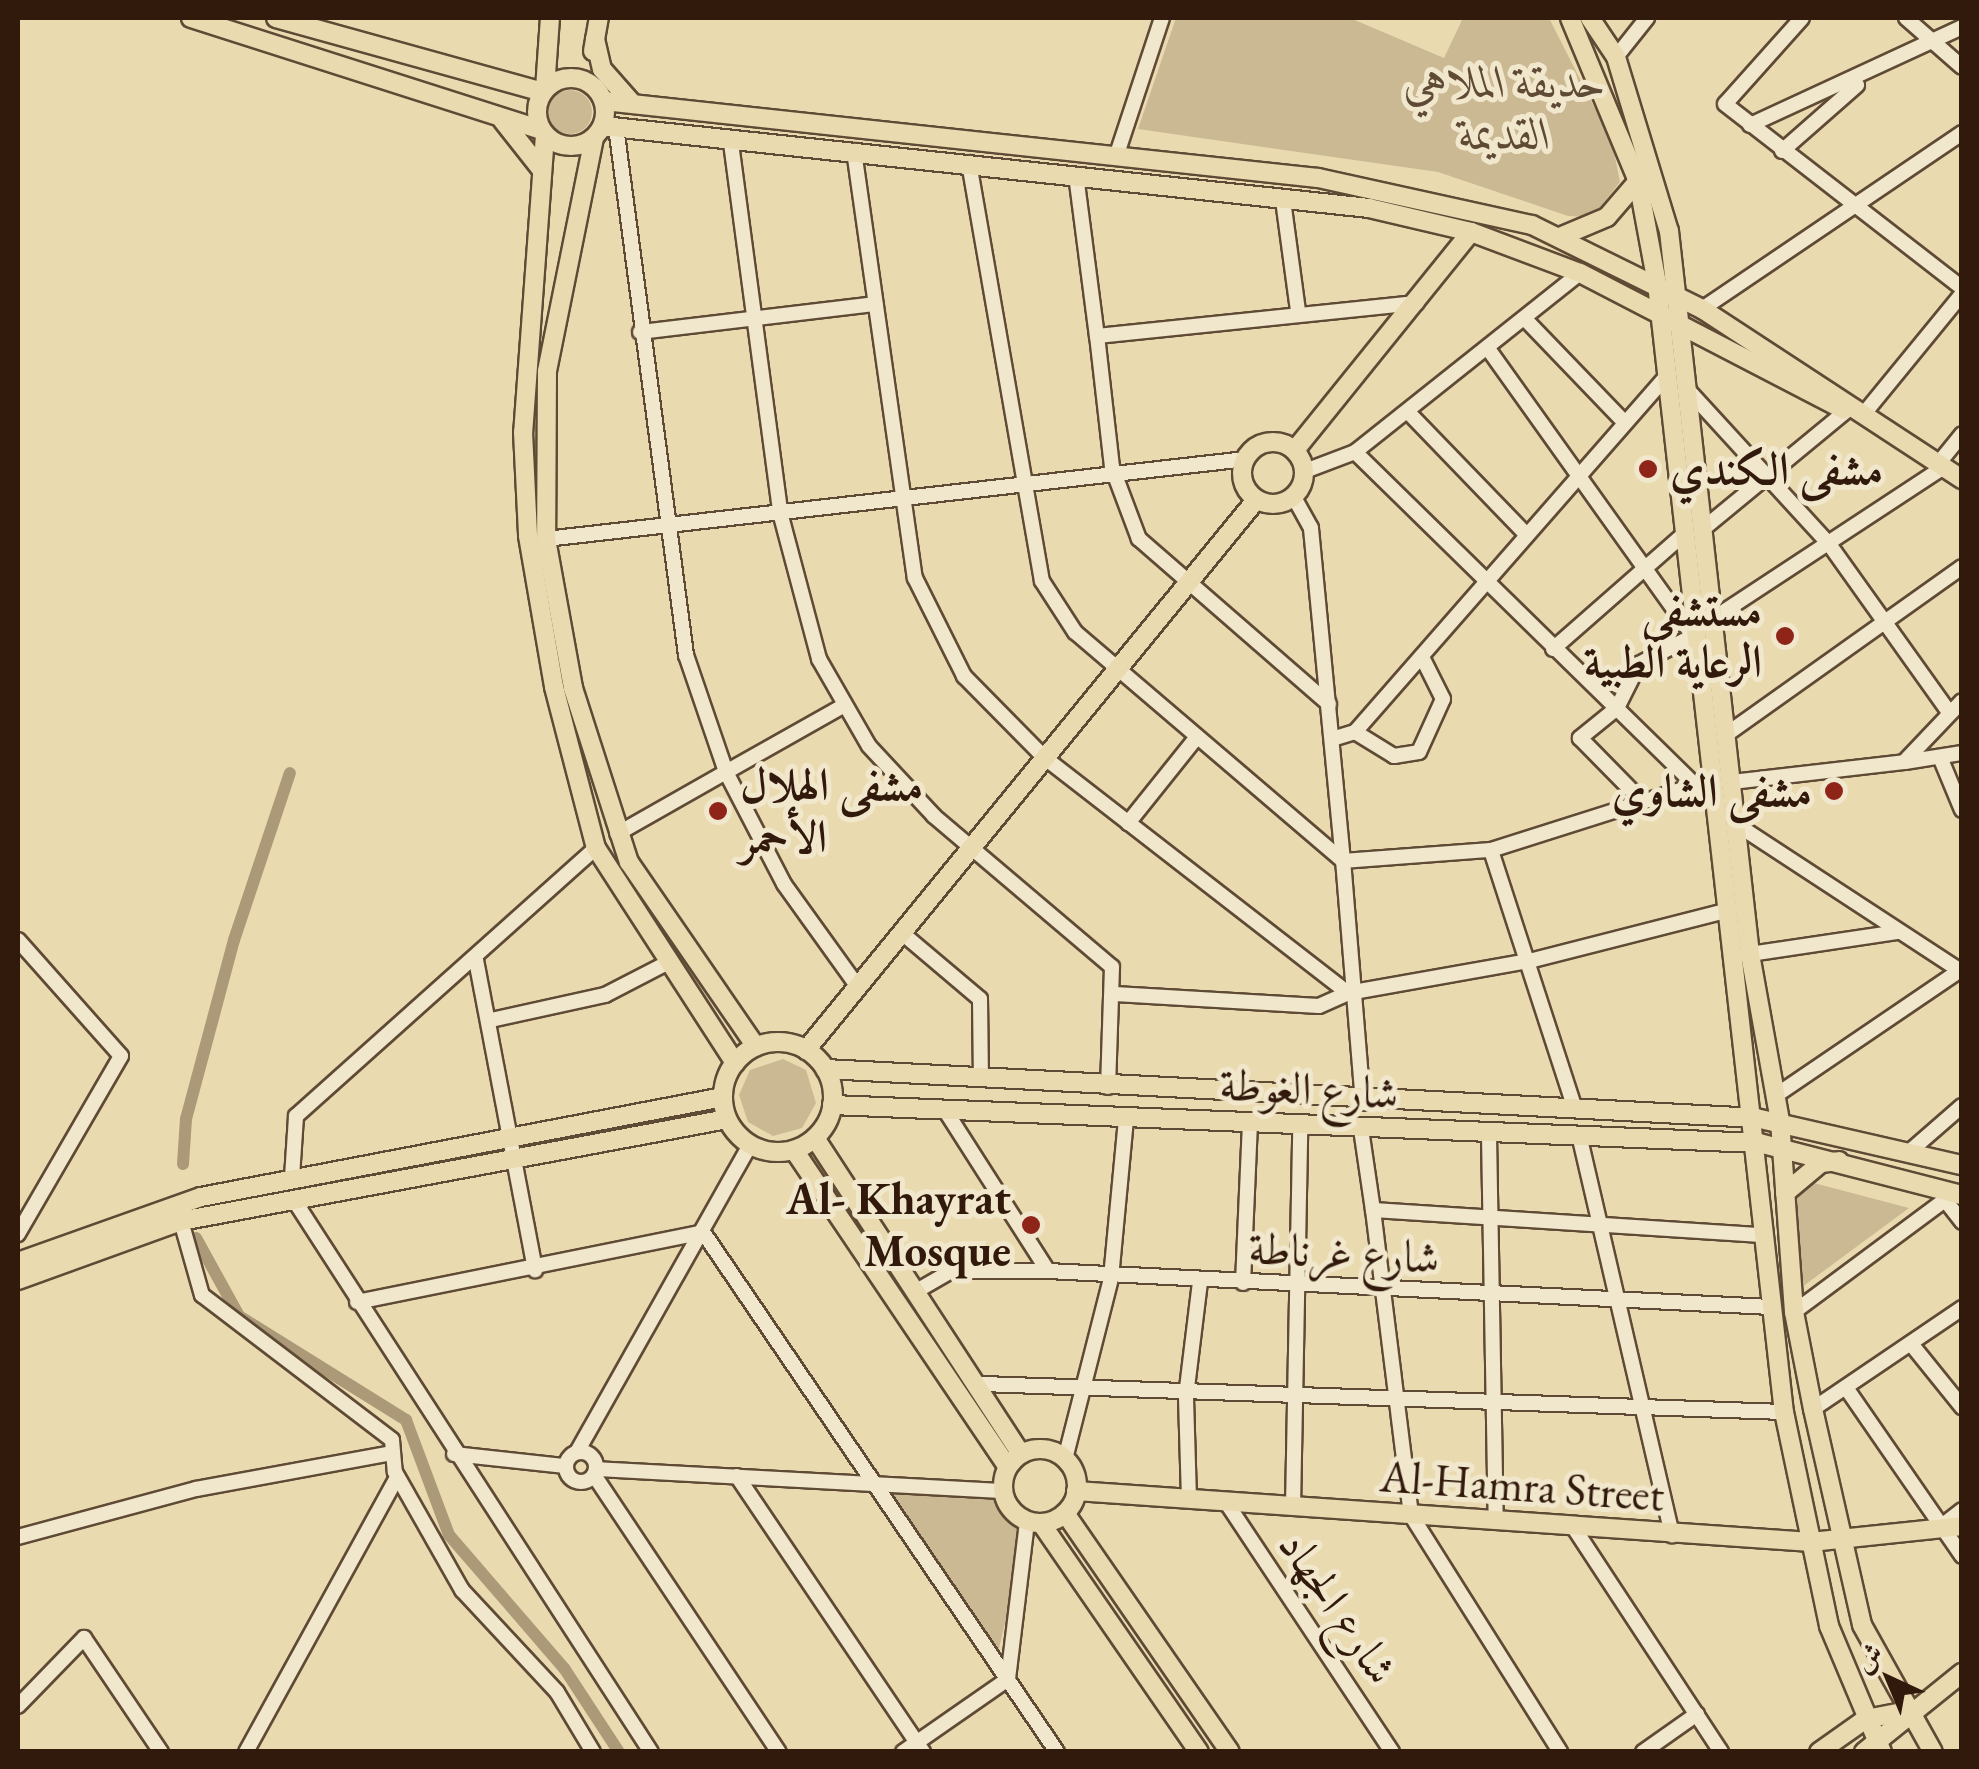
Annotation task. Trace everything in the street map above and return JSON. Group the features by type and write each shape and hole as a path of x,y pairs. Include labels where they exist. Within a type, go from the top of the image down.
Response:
{"main road":[{"path":"192,18 543,132 568,147 604,130 854,151 1283,200 1471,232 1580,272 1681,322 1941,464 1962,492"},
{"path":"276,18 544,90 565,78 587,81 604,101 604,130 547,370 546,539 573,688 617,834 756,1047"},
{"path":"550,18 524,432 528,536 554,687 596,848 736,1063"},
{"path":"587,81 600,18"},
{"path":"1570,18 1638,181 1658,284 1693,636 1701,782 1756,1118 1762,1236 1784,1412 1829,1626 1874,1749"},
{"path":"1590,18 1616,57 1649,151 1679,296 1703,529 1717,616 1750,954 1780,1121 1794,1312 1813,1409 1839,1539 1862,1624 1933,1752"},
{"path":"595,39 602,69 632,104"},
{"path":"604,101 1318,178 1562,236 1702,309 1867,410 1962,478"},
{"path":"499,118 541,169"},
{"path":"1562,236 1607,217 1638,181"},
{"path":"1295,450 1471,232"},
{"path":"806,1050 1256,500 1294,497 1305,471 1295,450 1268,442 1246,459 1242,477 1256,500"},
{"path":"756,1047 806,1050 825,1070 832,1105 814,1138 794,1150 750,1145 727,1119 723,1098 736,1063 756,1047"},
{"path":"825,1070 1363,1102 1756,1118 1962,1166"},
{"path":"18,1262 167,1206 292,1177 723,1098"},
{"name":"شارع الغوطة","path":"832,1105 1782,1145 1847,1160 1954,1196"},
{"path":"18,1280 181,1221 727,1119"},
{"path":"814,1138 982,1384 1015,1461 1003,1491 1034,1522 1199,1752"},
{"path":"794,1150 1015,1461"},
{"path":"1785,1192 1820,1163 1847,1160"},
{"path":"1015,1461 1044,1449 1066,1460 1076,1490 1065,1513 1034,1522"},
{"name":"Al-Hamra Street","path":"1076,1490 1811,1542 1962,1526"},
{"path":"1065,1513 1230,1752"},
{"path":"1874,1749 1908,1711 1962,1674"},
{"path":"1819,1752 1866,1719 1908,1711"}],"street":[{"path":"1116,157 1162,18"},
{"path":"1616,57 1647,18"},
{"path":"1802,18 1725,104 1782,151 1863,208 1962,291 1867,410"},
{"path":"1906,18 1962,66"},
{"path":"1750,125 1866,77 1962,25 1951,18"},
{"path":"1782,151 1866,77"},
{"path":"604,130 640,332 686,655 726,772 784,884 858,986"},
{"path":"1702,309 1863,208 1962,134"},
{"path":"731,143 781,516 802,609 843,706 971,849 1112,966 1108,1087"},
{"path":"854,151 899,498 916,578 964,676 1044,758 1348,993"},
{"path":"968,163 1018,479 1042,581 1075,632 1117,670 1343,860 1491,850 1701,782"},
{"path":"1076,175 1112,467 1139,539 1186,585 1329,704"},
{"path":"1283,200 1298,311"},
{"path":"1305,471 1355,452 1526,320 1580,272"},
{"path":"1097,336 1298,311 1416,303"},
{"path":"640,332 876,304"},
{"path":"1526,320 1624,422"},
{"path":"1488,350 1693,636 1638,664 1617,708 1580,738 1640,799"},
{"path":"1332,739 1355,732 1487,588 1525,533 1668,375"},
{"path":"1687,388 1829,544 1880,622 1956,706 1904,762"},
{"path":"1703,529 1846,411"},
{"path":"1408,412 1525,533"},
{"path":"1717,616 1829,544 1941,464 1962,434"},
{"path":"1355,452 1487,588 1701,782"},
{"path":"546,539 781,516 1112,467 1246,459"},
{"path":"1294,497 1311,528 1343,860 1348,993 1363,1102"},
{"path":"1553,650 1684,534"},
{"path":"1726,734 1962,567"},
{"path":"1355,732 1394,756 1419,752 1443,699 1422,657"},
{"path":"617,834 843,706"},
{"path":"1128,823 1197,737"},
{"path":"1732,782 1962,754"},
{"path":"1940,757 1962,810"},
{"path":"1736,824 1961,971 1776,1096"},
{"path":"292,1177 296,1116 476,960 596,848"},
{"path":"1491,850 1533,960 1574,1109"},
{"path":"1114,994 1320,1006 1348,993 1533,960 1725,911"},
{"path":"1750,954 1898,932"},
{"path":"902,933 980,999 981,1079"},
{"path":"18,940 121,1056 18,1234"},
{"path":"476,960 492,1020 535,1270"},
{"path":"492,1020 605,995 668,963"},
{"path":"1909,1152 1962,1106"},
{"path":"945,1110 1048,1271"},
{"path":"1066,1460 1087,1393 1111,1278 1126,1118"},
{"path":"1243,1283 1250,1124"},
{"path":"1293,1506 1291,1286 1300,1126"},
{"path":"1361,1129 1411,1516 1560,1752"},
{"path":"1490,1135 1496,1522"},
{"path":"1580,1139 1601,1227 1612,1300 1644,1412 1672,1535"},
{"path":"565,1466 597,1430 750,1145"},
{"path":"1794,1312 1954,1196 1962,1222"},
{"path":"294,1200 454,1454 651,1752"},
{"path":"1373,1210 1762,1236"},
{"path":"181,1221 202,1295 259,1346 338,1395 392,1440 397,1477 462,1590 557,1692 593,1752"},
{"path":"357,1302 535,1270 703,1232"},
{"path":"703,1232 1058,1752"},
{"name":"شارع غرناطة","path":"920,1289 951,1270 1048,1271 1111,1278 1770,1307"},
{"path":"1189,1499 1186,1396 1200,1282"},
{"path":"1813,1409 1849,1392 1962,1308"},
{"path":"1912,1345 1962,1406"},
{"path":"982,1384 1087,1393 1644,1412 1784,1412"},
{"path":"1849,1392 1962,1556"},
{"path":"592,1472 597,1430"},
{"path":"577,1452 780,1752"},
{"path":"18,1536 196,1489 393,1453"},
{"path":"454,1454 592,1472 1003,1491"},
{"path":"737,1476 914,1749 1008,1678 1034,1522"},
{"path":"246,1752 397,1477"},
{"name":"شارع الجهاد","path":"1226,1502 1392,1752"},
{"path":"1940,1528 1962,1510"},
{"path":"1574,1528 1721,1752"},
{"path":"18,1706 84,1638 161,1752"},
{"path":"1643,1752 1697,1714"}],"green space":[{"name":"حديقة الملاهي القديمة","path":"1176,18 1350,18 1444,58 1463,18 1549,18 1612,142 1620,182 1592,217 1568,216 1438,172 1138,129"},
{"path":"570,90 586,96 592,112 586,128 570,134 554,128 548,112 554,96"},
{"path":"783,1059 806,1070 816,1103 802,1128 773,1136 748,1122 739,1095 750,1070"},
{"path":"1810,1182 1909,1208 1802,1287 1793,1195"},
{"path":"890,1492 993,1499 1025,1536 998,1653"}],"waterway":[{"path":"183,1164 186,1119 234,940 290,773"},
{"path":"196,1238 239,1316 406,1420 449,1535 564,1668 619,1752"}],"place":[{"name":"مشفى الكندي","path":"1648,469"},
{"name":"مستشفى الرعاية الطبية","path":"1785,636"},
{"name":"مشفى الشاوي","path":"1834,791"},
{"name":"مشفى الهلال الأحمر","path":"718,811"},
{"name":"Al- Khayrat Mosque","path":"1031,1225"}]}
